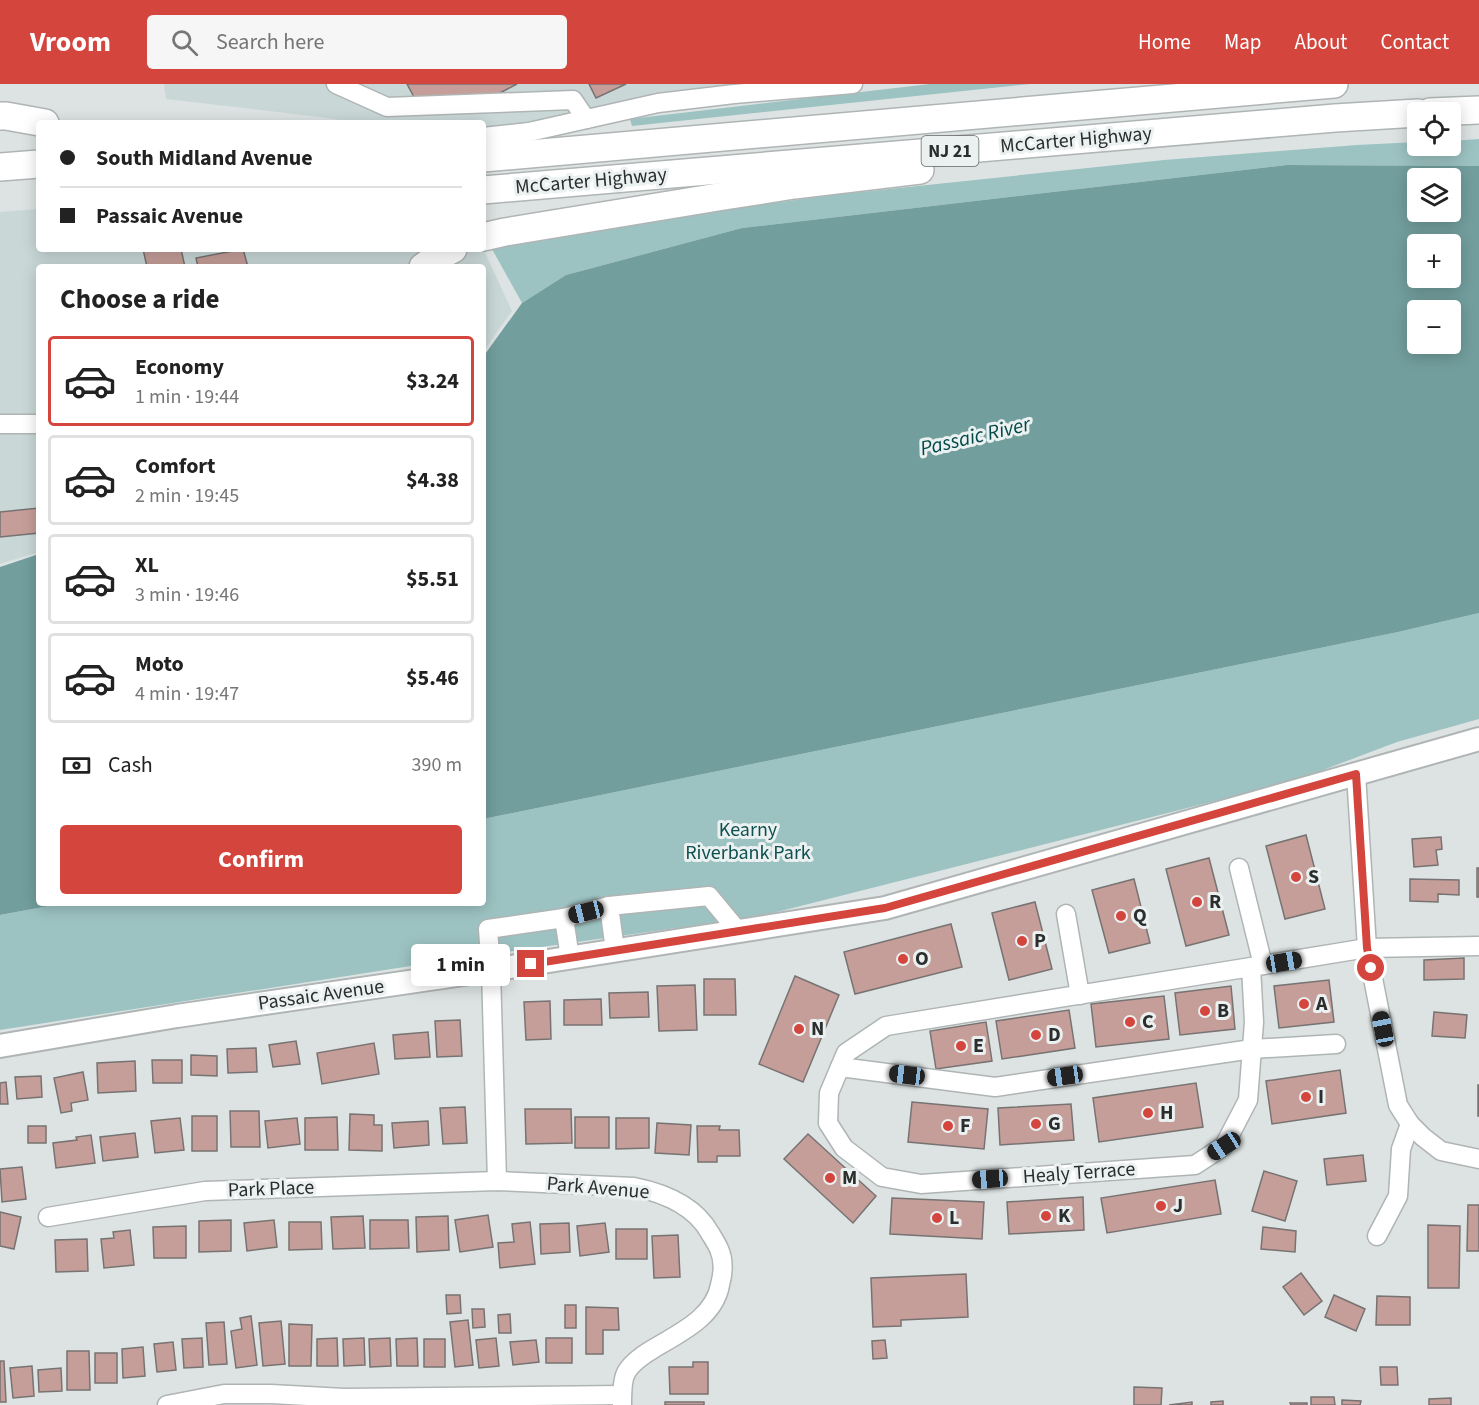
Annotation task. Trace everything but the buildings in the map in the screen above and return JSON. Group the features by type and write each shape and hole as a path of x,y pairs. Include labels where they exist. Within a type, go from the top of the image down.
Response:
{"highway":[{"path":"1203,95 1268,84"},
{"name":"NJ 21","path":"486,158 1334,84"},
{"path":"1461,111 1479,110"},
{"name":"McCarter Highway","path":"486,190 1407,114"},
{"path":"2,122 36,123"},
{"path":"2,122 36,131"},
{"path":"486,236 794,185 887,175 1173,132"},
{"path":"0,167 36,164"},
{"path":"427,264 447,252"}],"main road":[{"name":"Passaic Avenue","path":"0,1046 177,1016 492,970 885,908 1479,739"}],"street":[{"path":"336,84 387,107 573,100 586,119"},
{"path":"486,137 529,132 658,103 736,89 852,84"},
{"path":"0,424 36,424"},
{"path":"1356,774 1367,948 1398,1105 1410,1124 1441,1151 1479,1159"},
{"path":"1239,868 1257,966"},
{"path":"497,1181 492,970 488,929 564,918 609,906 709,896 738,931"},
{"path":"609,906 615,950"},
{"path":"1066,914 1080,995"},
{"path":"564,918 570,958"},
{"name":"Healy Terrace","path":"1257,966 1248,1100 1224,1146 1195,1165 921,1184 882,1177 844,1148 828,1123 829,1093 846,1053 886,1026 1367,948 1479,946"},
{"path":"840,1067 995,1087 1252,1049 1336,1044"},
{"path":"1377,1236 1398,1196 1401,1149 1410,1124"},
{"name":"Park Place","path":"48,1217 205,1191 497,1181"},
{"name":"Park Avenue","path":"497,1181 634,1187 650,1190 670,1197 690,1209 708,1229 720,1250 723,1275 718,1297 707,1313 640,1357 625,1374 622,1400"},
{"path":"167,1405 224,1394 271,1394 344,1401 622,1400"}],"shaded area":[{"path":"164,84 847,84 486,132 486,120 339,120 166,99"},
{"path":"36,209 36,252 485,252 512,311 486,348 486,264 36,264 36,553 0,564 0,212"}],"green space":[{"path":"930,84 1030,84 632,126 630,119"},
{"path":"1479,139 1479,166 1287,165 742,228 566,275 522,303 492,249 634,222 832,195 1164,160 1357,145 1407,142 1407,156 1461,156 1461,140"},
{"name":"Kearny Riverbank Park","path":"1479,613 1479,719 1397,742 1294,781 761,916 449,960 0,1030 0,915 49,906 486,906 486,818 1398,632"}],"water":[{"name":"Passaic River","path":"1287,165 1479,166 1479,613 1398,632 486,818 486,353 522,303 566,275 742,228"},
{"path":"36,555 36,906 49,906 0,915 0,567"}],"place":[{"name":"S","path":"1296,877"},
{"name":"R","path":"1197,902"},
{"name":"Q","path":"1121,916"},
{"name":"P","path":"1022,941"},
{"name":"O","path":"903,959"},
{"name":"A","path":"1304,1004"},
{"name":"B","path":"1205,1011"},
{"name":"C","path":"1130,1022"},
{"name":"N","path":"799,1029"},
{"name":"D","path":"1036,1035"},
{"name":"E","path":"961,1046"},
{"name":"I","path":"1306,1097"},
{"name":"H","path":"1148,1113"},
{"name":"G","path":"1036,1124"},
{"name":"F","path":"948,1126"},
{"name":"M","path":"830,1178"},
{"name":"J","path":"1161,1206"},
{"name":"K","path":"1046,1216"},
{"name":"L","path":"937,1218"}],"route":[{"path":"531,964 885,908 1356,774 1367,948 1371,968"}]}
